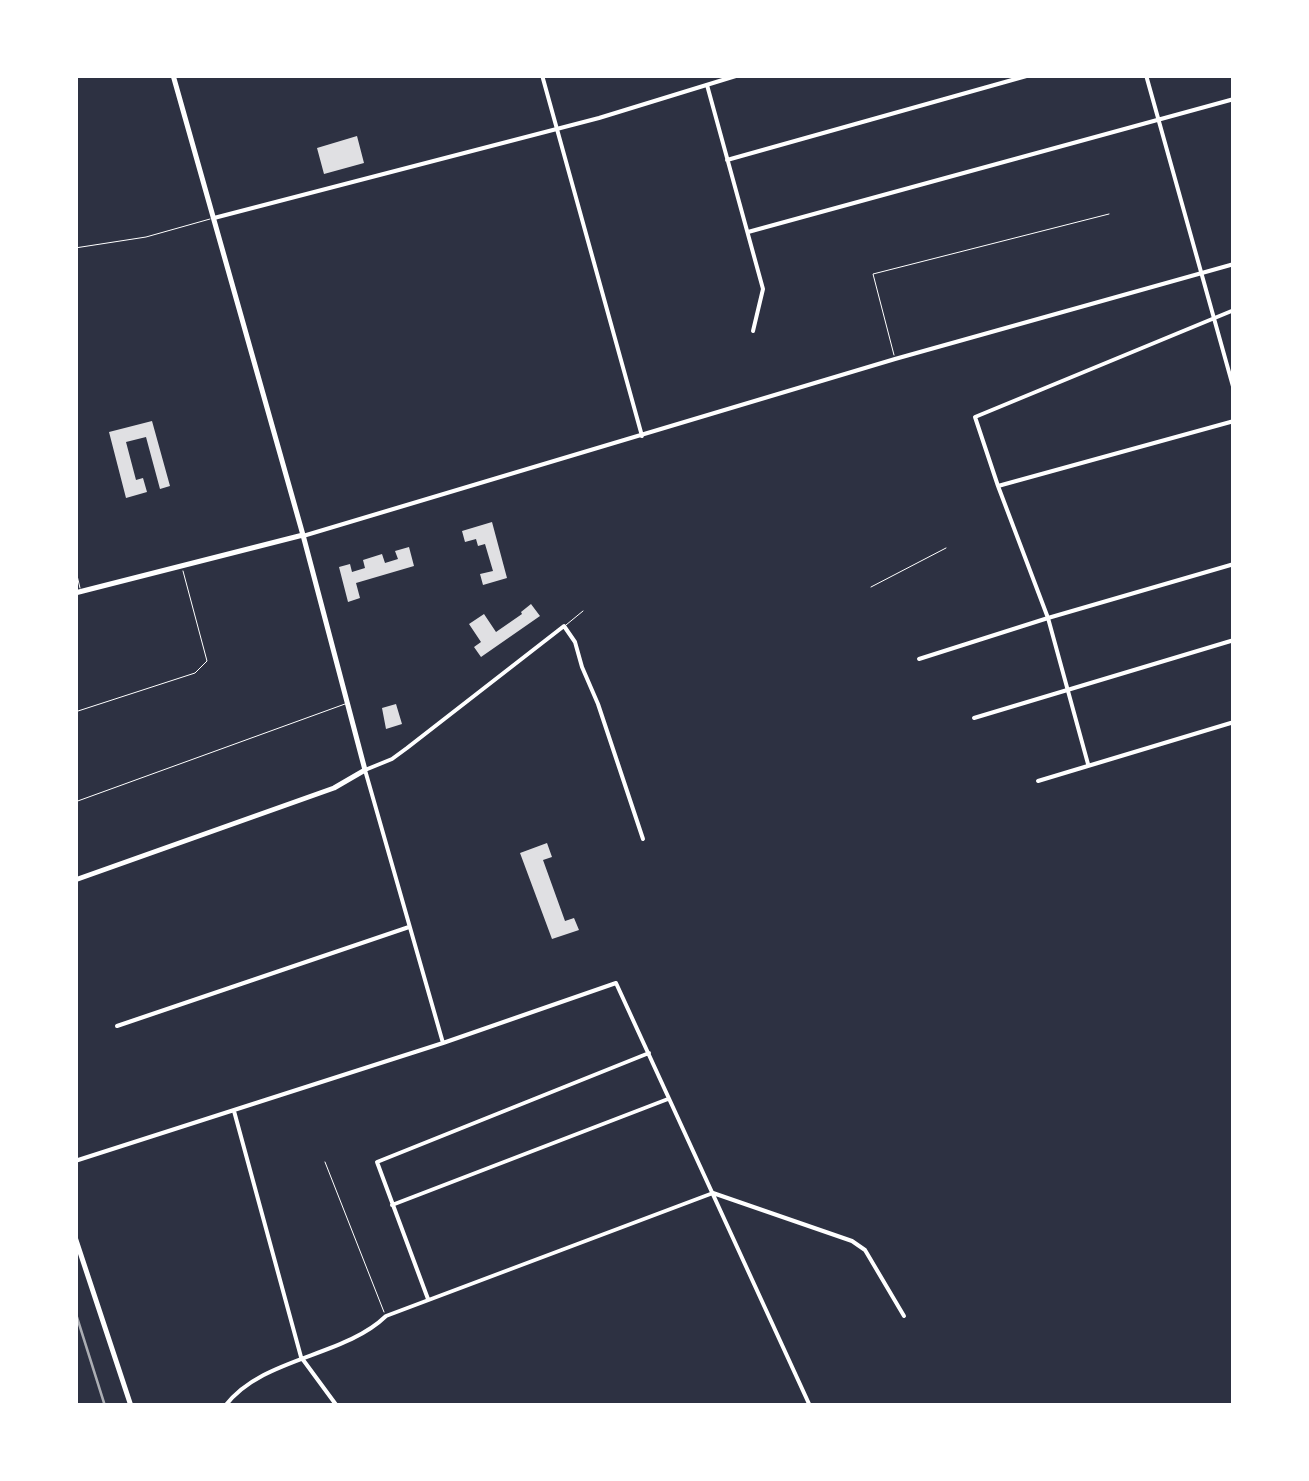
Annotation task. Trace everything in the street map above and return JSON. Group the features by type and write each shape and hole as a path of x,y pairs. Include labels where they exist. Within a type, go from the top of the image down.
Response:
{"main road":[{"path":"78,592 303,535 173,75"},
{"path":"75,880 334,788 365,770 338,663"},
{"path":"75,1237 130,1406"}],"street":[{"path":"542,75 642,436"},
{"path":"214,218 557,130 718,78 739,75"},
{"path":"728,160 1030,75"},
{"path":"1146,75 1234,390"},
{"path":"706,84 764,289 754,331"},
{"path":"748,232 1234,99"},
{"path":"338,663 303,535 895,359 1234,264"},
{"path":"1088,764 1048,618 975,418 1234,310"},
{"path":"998,486 1234,420"},
{"path":"919,659 1234,564"},
{"path":"443,1043 365,770 407,748 564,626 576,646 602,715 643,840"},
{"path":"974,718 1234,640"},
{"path":"1038,781 1234,722"},
{"path":"116,1026 409,926"},
{"path":"75,1162 616,983 810,1406"},
{"path":"429,1301 376,1162 649,1053"},
{"path":"392,1205 670,1098"},
{"path":"234,1110 301,1357 337,1406"},
{"path":"225,1406 237,1390 301,1357 372,1330 386,1316 713,1193 852,1241 865,1250 904,1316"}],"lane":[{"path":"895,359 874,274 1109,214"},
{"path":"75,248 146,237 214,218"},
{"path":"870,587 946,548"},
{"path":"75,712 195,673 207,661 182,566"},
{"path":"75,567 78,592"},
{"path":"564,626 583,611"},
{"path":"75,802 348,703"},
{"path":"324,1162 386,1316"}],"building":[{"path":"357,136 364,163 324,174 317,148"},
{"path":"152,421 170,486 160,489 146,437 126,442 136,480 143,478 147,492 126,498 109,432"},
{"path":"492,522 507,578 483,585 480,574 493,571 485,544 478,546 476,539 465,542 462,531"},
{"path":"409,547 414,566 356,583 360,598 348,602 339,567 350,564 352,572 365,568 363,560 382,554 385,563 398,559 395,551"},
{"path":"531,604 540,616 481,657 474,647 481,642 469,624 484,614 496,632"},
{"path":"396,704 402,724 386,729 382,708"},
{"path":"547,843 552,857 543,860 565,921 574,918 579,930 552,939 520,853"}],"railway":[{"path":"75,1311 105,1406"}]}
